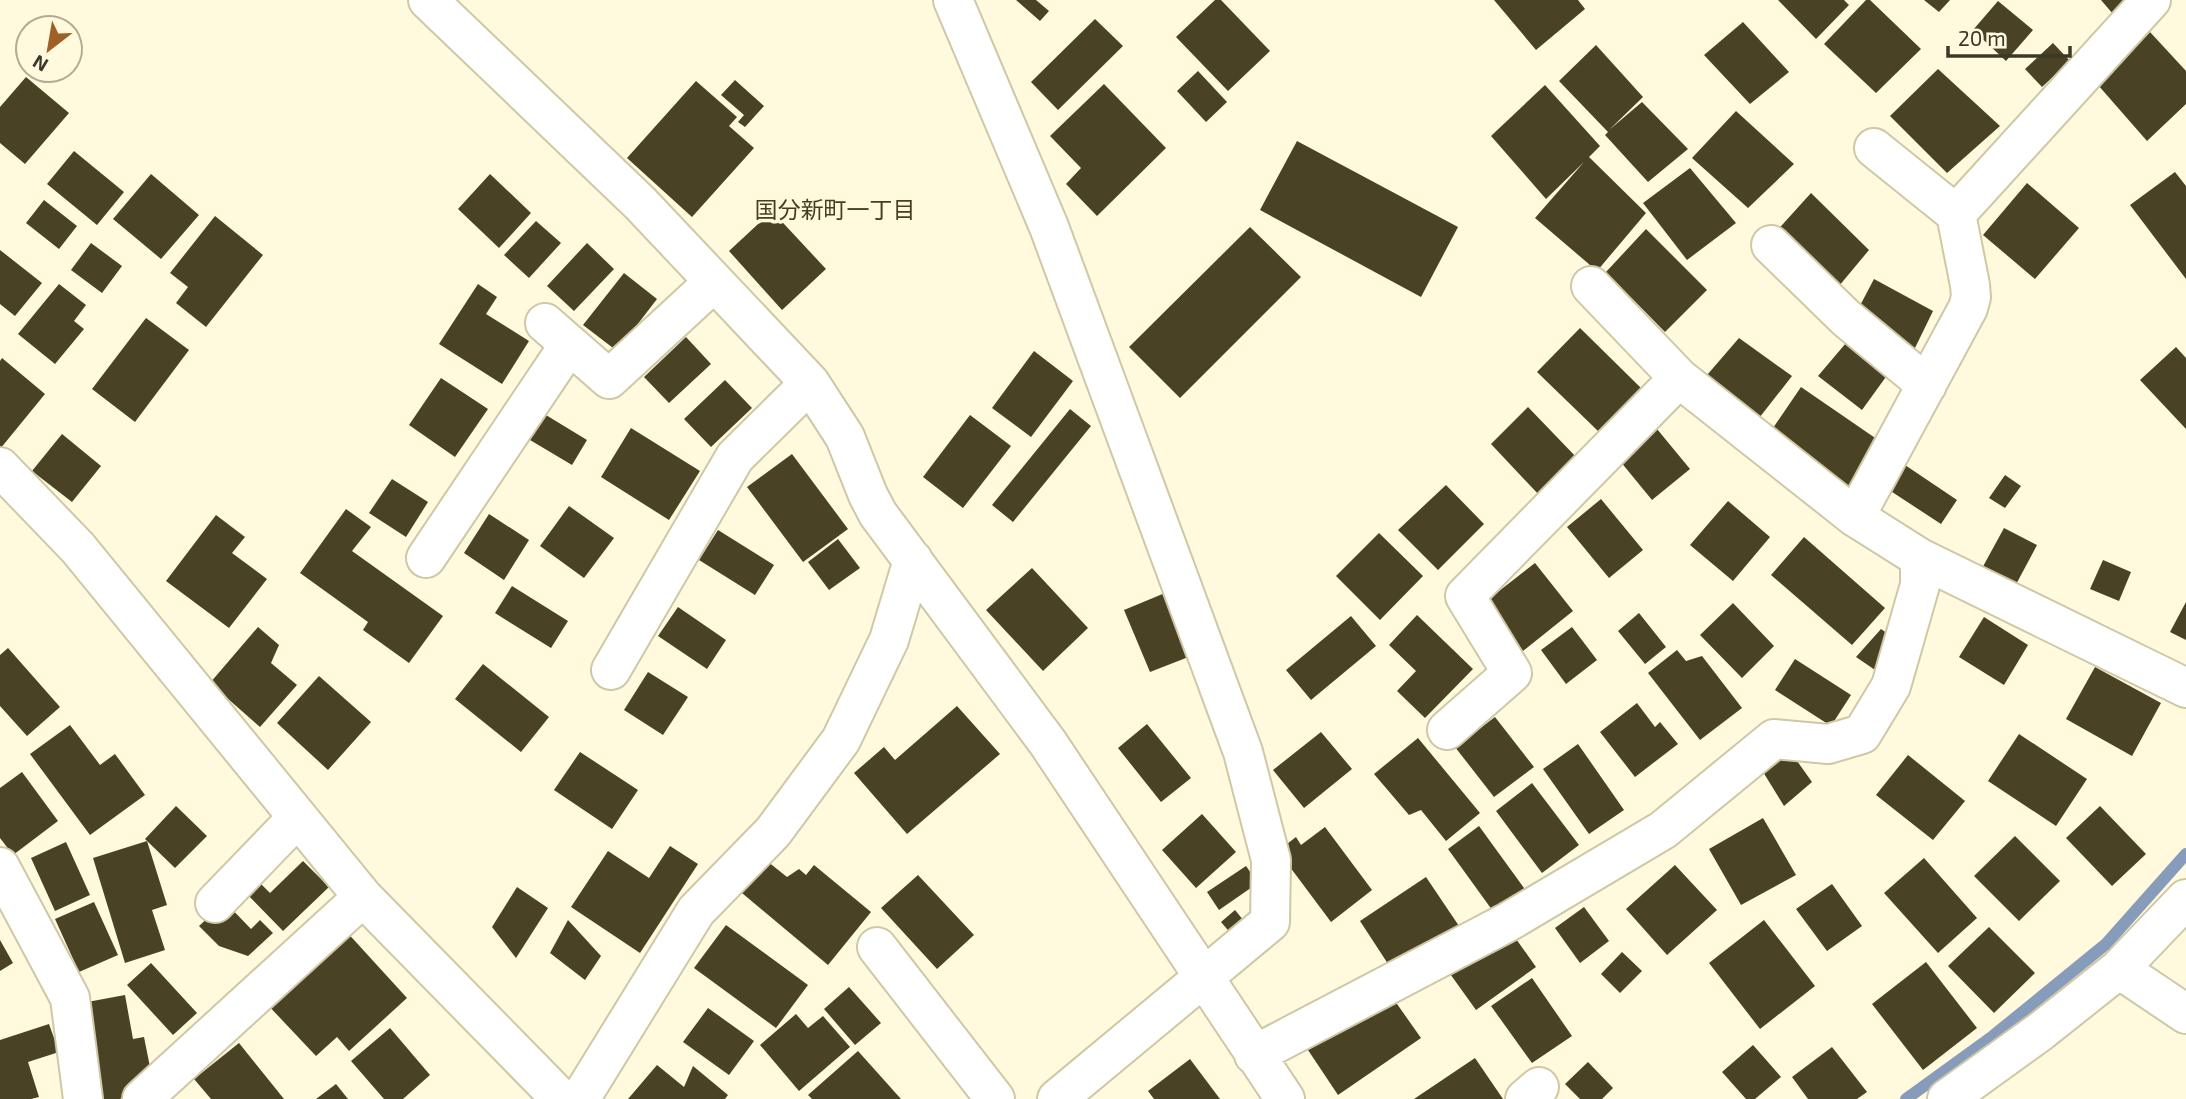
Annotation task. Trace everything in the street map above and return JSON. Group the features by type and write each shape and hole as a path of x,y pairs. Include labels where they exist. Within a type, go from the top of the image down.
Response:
{"street":[{"path":"428,0 640,203 810,383 845,437 878,514 1048,743 1285,1099"},
{"path":"953,0 1049,227 1243,752 1272,860 1270,922 1057,1099"},
{"path":"1956,214 2151,0"},
{"path":"1855,517 1968,308 1971,296 1956,214 1874,148"},
{"path":"1771,245 1846,318 1927,385"},
{"path":"426,558 557,334 609,379 715,282"},
{"path":"1591,286 1679,378 1855,517 1920,558 2186,688"},
{"path":"1447,730 1513,673 1465,597 1679,378"},
{"path":"611,670 736,457 810,383"},
{"path":"0,467 78,548 363,897 561,1099"},
{"path":"1254,1055 1507,922 1663,830 1774,739 1828,744 1862,734 1891,686 1920,584 1920,558"},
{"path":"580,1099 696,912 773,832 841,740 889,640 913,560"},
{"path":"215,903 297,818"},
{"path":"0,867 70,998 83,1099"},
{"path":"142,1099 363,897"},
{"path":"1947,1099 2042,1031 2119,970 2186,899"},
{"path":"877,947 995,1099"},
{"path":"2119,970 2186,1014"}],"building":[{"path":"1016,0 1036,0 1049,11 1040,21"},
{"path":"1215,0 1221,0 1270,51 1228,91 1176,37"},
{"path":"1494,0 1578,0 1585,9 1536,50"},
{"path":"1778,0 1844,0 1849,5 1816,39"},
{"path":"1866,0 1870,0 1921,49 1876,93 1824,44"},
{"path":"1924,0 1950,0 1939,12"},
{"path":"2101,0 2140,0 2119,21"},
{"path":"1998,1 2033,30 2006,61 1973,30"},
{"path":"1095,19 1123,46 1058,110 1031,82"},
{"path":"1743,22 1789,72 1750,104 1704,55"},
{"path":"2150,32 2186,71 2186,104 2147,141 2098,85"},
{"path":"2053,43 2070,61 2042,87 2025,69"},
{"path":"1596,45 1643,97 1609,130 1642,102 1688,149 1648,182 1605,135 1608,132 1559,81"},
{"path":"1938,69 2000,126 1947,173 1890,116"},
{"path":"1198,71 1227,102 1206,122 1177,91"},
{"path":"735,80 764,106 745,127 738,122 744,115 721,95"},
{"path":"696,81 737,117 729,126 754,148 692,217 627,158"},
{"path":"20,84 34,84 69,113 25,164 0,143 0,107"},
{"path":"1104,84 1166,148 1097,216 1066,184 1081,168 1050,136"},
{"path":"1545,85 1600,146 1589,157 1646,213 1597,271 1535,218 1584,162 1546,199 1491,136"},
{"path":"1736,111 1794,164 1748,208 1692,158"},
{"path":"1297,141 1458,227 1421,297 1260,210"},
{"path":"74,151 124,192 97,225 47,184"},
{"path":"1690,168 1736,223 1687,260 1643,203"},
{"path":"2175,172 2186,186 2186,279 2130,205"},
{"path":"151,174 199,215 161,259 113,219"},
{"path":"490,174 531,213 499,248 458,209"},
{"path":"2027,183 2079,228 2035,279 1983,235"},
{"path":"1811,193 1869,250 1834,292 1772,236"},
{"path":"44,200 77,226 59,249 26,223"},
{"path":"772,211 826,269 782,310 729,251"},
{"path":"215,216 263,255 206,327 176,303 188,287 170,273"},
{"path":"536,221 561,243 529,278 504,255"},
{"path":"1250,227 1301,277 1180,398 1129,347"},
{"path":"1646,229 1707,290 1665,332 1606,272"},
{"path":"91,243 122,266 102,293 71,270"},
{"path":"587,243 614,269 574,311 547,286"},
{"path":"0,250 42,283 15,316 0,304"},
{"path":"624,273 657,299 617,351 583,325"},
{"path":"1874,279 1933,311 1915,348 1854,317"},
{"path":"59,284 86,305 74,321 84,329 55,364 18,334"},
{"path":"478,284 497,297 486,314 529,341 502,384 439,344"},
{"path":"146,318 189,350 135,422 92,389"},
{"path":"1580,328 1641,388 1598,431 1537,372"},
{"path":"686,337 711,364 669,403 644,377"},
{"path":"1739,338 1792,376 1756,422 1701,382"},
{"path":"1846,343 1888,374 1862,410 1818,376"},
{"path":"2176,347 2186,358 2186,429 2140,380"},
{"path":"1034,351 1073,381 1031,437 992,408"},
{"path":"2,358 45,394 0,449 0,361"},
{"path":"441,378 488,409 455,457 409,425"},
{"path":"725,380 752,408 711,447 684,419"},
{"path":"1801,387 1881,442 1848,487 1771,431"},
{"path":"1528,407 1578,459 1540,496 1491,444"},
{"path":"1070,409 1091,426 1013,522 992,505"},
{"path":"541,412 587,440 572,465 525,437"},
{"path":"970,415 1011,446 963,508 923,477"},
{"path":"631,428 700,471 669,520 601,477"},
{"path":"1657,429 1690,469 1652,500 1620,461"},
{"path":"62,434 101,466 72,502 32,471"},
{"path":"792,454 848,529 803,562 747,487"},
{"path":"1902,463 1957,500 1941,524 1886,488"},
{"path":"2005,475 2021,486 2005,508 1989,498"},
{"path":"392,479 428,502 406,537 369,513"},
{"path":"1446,485 1484,524 1438,570 1398,530"},
{"path":"1601,499 1643,550 1609,578 1567,527"},
{"path":"1728,501 1770,537 1733,581 1690,545"},
{"path":"569,506 614,538 584,578 540,546"},
{"path":"346,509 371,527 352,551 443,616 409,663 363,630 368,622 300,573"},
{"path":"489,514 529,540 504,580 464,553"},
{"path":"216,515 245,537 232,553 267,579 229,628 166,581"},
{"path":"2004,528 2037,545 2013,590 1980,572"},
{"path":"718,530 774,565 755,595 699,560"},
{"path":"1379,533 1423,576 1380,620 1336,576"},
{"path":"1804,537 1885,608 1852,645 1771,575"},
{"path":"838,539 860,568 829,590 808,562"},
{"path":"2103,560 2131,572 2119,601 2090,589"},
{"path":"1535,563 1573,611 1523,651 1485,602"},
{"path":"1032,568 1088,628 1043,671 986,610"},
{"path":"512,586 568,621 551,648 495,613"},
{"path":"1165,593 1191,656 1150,672 1124,610"},
{"path":"2186,602 2186,640 2170,632"},
{"path":"1733,603 1774,646 1742,678 1700,635"},
{"path":"678,607 726,640 707,669 658,636"},
{"path":"1639,613 1666,647 1645,664 1618,631"},
{"path":"1417,615 1473,669 1425,718 1397,691 1416,671 1389,645"},
{"path":"1351,616 1376,646 1311,700 1286,670"},
{"path":"1984,617 2028,645 2004,685 1959,657"},
{"path":"258,627 279,645 271,663 297,685 260,727 210,683"},
{"path":"1572,627 1597,660 1566,684 1541,650"},
{"path":"1881,629 1891,636 1878,672 1856,657"},
{"path":"8,648 60,707 27,736 0,706 0,655"},
{"path":"1677,650 1686,661 1702,656 1742,708 1700,740 1648,673"},
{"path":"1795,659 1851,695 1831,726 1775,690"},
{"path":"483,664 549,717 521,752 455,699"},
{"path":"2095,667 2161,703 2132,756 2066,719"},
{"path":"648,672 688,697 663,735 624,710"},
{"path":"319,676 371,722 328,770 277,723"},
{"path":"1637,703 1655,727 1660,722 1678,744 1635,777 1600,732"},
{"path":"957,706 1000,754 907,834 854,773 884,747 895,760"},
{"path":"1495,717 1534,767 1494,797 1455,747"},
{"path":"1147,724 1191,778 1161,802 1118,748"},
{"path":"70,725 100,765 115,754 145,795 90,835 30,754"},
{"path":"1321,732 1352,769 1304,808 1273,770"},
{"path":"2019,734 2087,779 2056,826 1988,781"},
{"path":"1418,738 1480,813 1446,841 1421,810 1409,815 1374,774"},
{"path":"1578,744 1624,810 1589,834 1543,769"},
{"path":"1790,751 1812,782 1784,806 1760,767"},
{"path":"580,752 638,790 612,829 554,790"},
{"path":"1908,755 1965,801 1933,840 1876,795"},
{"path":"22,772 58,821 13,855 0,838 0,788"},
{"path":"1532,783 1579,845 1542,873 1496,811"},
{"path":"176,806 207,836 175,868 145,839"},
{"path":"2100,806 2146,854 2112,886 2066,838"},
{"path":"1202,814 1236,852 1196,888 1162,850"},
{"path":"1763,818 1796,875 1741,905 1709,849"},
{"path":"1479,826 1527,892 1495,914 1448,849"},
{"path":"1325,827 1372,890 1331,922 1278,851 1296,837 1301,845"},
{"path":"2015,836 2060,881 2019,921 1974,876"},
{"path":"147,841 167,905 152,910 165,950 125,963 93,858"},
{"path":"66,842 90,895 55,911 31,858"},
{"path":"670,846 698,864 640,953 571,907 608,851 649,878"},
{"path":"762,857 787,877 799,869 806,875 814,865 871,912 828,965 736,888"},
{"path":"1924,858 1977,918 1938,953 1884,893"},
{"path":"303,861 329,887 283,931 241,888 253,876 270,893"},
{"path":"1675,865 1717,910 1667,955 1626,909"},
{"path":"1246,866 1258,883 1219,910 1207,892"},
{"path":"918,875 974,935 937,969 881,908"},
{"path":"1426,877 1459,926 1392,970 1360,921"},
{"path":"1832,884 1862,926 1827,951 1796,909"},
{"path":"517,887 548,908 516,958 492,927"},
{"path":"94,902 118,955 79,972 55,919"},
{"path":"225,902 251,929 260,920 273,933 248,956 219,946 199,926"},
{"path":"1584,907 1609,941 1580,963 1555,928"},
{"path":"1235,910 1253,932 1239,943 1221,922"},
{"path":"568,920 601,956 585,980 550,953"},
{"path":"1764,920 1815,986 1760,1029 1709,963"},
{"path":"726,925 808,985 776,1028 694,968"},
{"path":"1989,927 2035,973 1994,1013 1948,966"},
{"path":"344,929 407,998 349,1051 337,1037 316,1056 265,1002"},
{"path":"1514,936 1536,967 1476,1010 1448,971"},
{"path":"0,940 13,963 0,971"},
{"path":"1622,952 1642,971 1620,993 1601,974"},
{"path":"1926,962 1977,1028 1923,1070 1872,1004"},
{"path":"151,963 197,1013 173,1035 127,985"},
{"path":"1532,978 1572,1036 1532,1063 1491,1006"},
{"path":"849,987 881,1023 855,1045 824,1009"},
{"path":"1390,994 1421,1038 1338,1095 1308,1050"},
{"path":"125,995 133,1039 144,1037 152,1077 120,1099 102,1099 82,1003"},
{"path":"708,1008 754,1041 729,1075 683,1042"},
{"path":"796,1014 808,1028 823,1016 850,1047 799,1091 760,1045"},
{"path":"49,1024 59,1052 28,1062 39,1097 0,1099 0,1040"},
{"path":"390,1028 430,1075 403,1099 384,1099 351,1061"},
{"path":"239,1043 284,1099 211,1099 194,1079"},
{"path":"1753,1045 1781,1077 1755,1099 1746,1099 1722,1072"},
{"path":"1832,1047 1867,1092 1857,1099 1808,1099 1792,1077"},
{"path":"858,1051 901,1099 812,1099 808,1095"},
{"path":"1475,1058 1503,1099 1414,1099"},
{"path":"1190,1059 1220,1099 1154,1099 1148,1091"},
{"path":"1588,1062 1613,1088 1602,1099 1580,1099 1565,1084"},
{"path":"657,1065 684,1087 693,1066 728,1095 725,1099 628,1099"},
{"path":"336,1084 348,1099 316,1099"}],"waterway":[{"path":"1906,1099 1993,1036 2106,944 2186,854"}],"district":[{"name":"国分新町一丁目","path":"835,210"}]}
